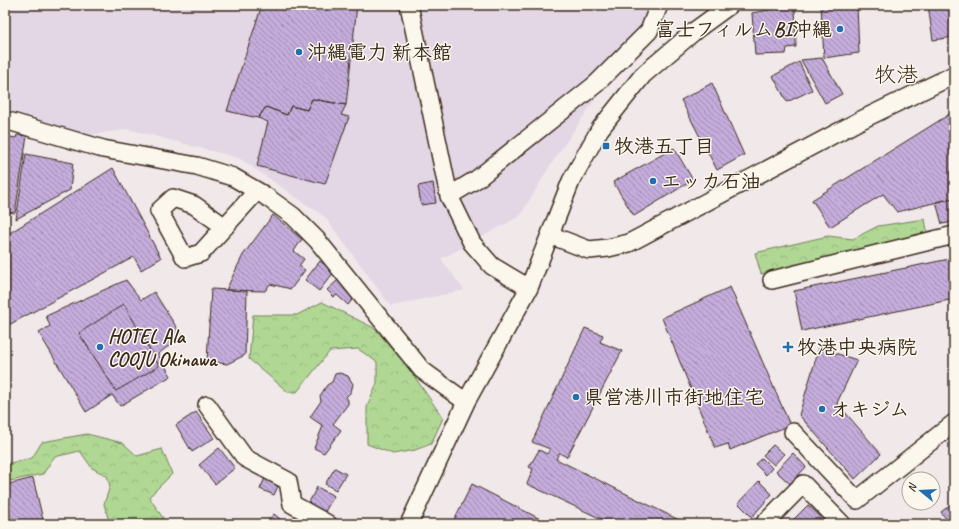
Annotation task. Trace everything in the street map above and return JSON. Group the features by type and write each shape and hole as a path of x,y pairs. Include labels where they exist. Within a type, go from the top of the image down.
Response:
{"street":[{"path":"409,5 449,196 472,243 492,266 529,288"},
{"path":"449,196 477,179 596,84 649,31 659,5"},
{"path":"409,524 466,402 529,288 571,181 600,129 643,75 697,29 730,5"},
{"path":"550,235 589,250 628,244 859,121 954,75"},
{"path":"5,120 103,149 204,168 233,177 257,191 293,216 317,240 422,370 466,402"},
{"path":"225,227 257,191"},
{"path":"772,280 954,235"},
{"path":"207,405 245,458 288,481 292,504 306,518 328,524"},
{"path":"764,524 803,484 839,521 856,500 954,423"},
{"path":"793,432 856,500"}],"shaded area":[{"path":"5,5 665,5 646,41 596,98 549,167 520,216 441,259 464,290 391,306 325,217 239,158 128,129 91,135 5,109"}],"green space":[{"path":"925,219 928,237 761,274 755,253 828,236 853,239 878,226"},
{"path":"322,302 374,328 405,363 443,418 431,444 415,450 393,454 367,444 367,407 377,383 377,362 358,349 330,351 297,392 288,392 249,359 253,315 297,315"},
{"path":"87,434 123,443 137,456 162,449 172,474 149,497 167,524 118,524 108,518 104,504 110,486 107,476 92,468 80,451 54,457 43,474 5,482 5,464 32,458 42,442"}],"building":[{"name":"沖縄電力 新本館","path":"262,5 357,5 346,105 312,99 307,110 291,106 287,115 266,107 258,118 227,111"},
{"path":"795,5 796,47 787,48 786,54 755,55 752,13"},
{"name":"富士フィルムBI沖縄","path":"821,5 857,5 859,53 824,58"},
{"path":"928,5 954,5 954,37 933,40"},
{"path":"822,58 842,94 825,103 801,60"},
{"path":"799,62 812,90 787,102 773,76"},
{"path":"712,83 744,155 717,170 681,100"},
{"path":"312,99 346,105 341,115 349,117 325,184 257,166 268,122 258,118 266,107 287,115 291,106 307,110"},
{"path":"953,112 954,198 897,212 883,194 830,227 812,200"},
{"path":"17,135 27,136 15,213 5,212 5,136 16,138"},
{"name":"エッカ石油","path":"674,148 693,180 634,216 613,182"},
{"path":"26,154 73,163 70,190 16,219"},
{"path":"113,168 161,258 141,270 134,257 5,327 5,236"},
{"path":"433,183 436,203 421,205 418,186"},
{"path":"954,198 954,222 942,224 936,202"},
{"path":"273,215 302,239 294,251 304,259 299,266 305,270 291,289 270,284 265,291 226,290 243,255"},
{"path":"954,258 954,299 802,331 794,291"},
{"path":"320,261 334,272 319,291 305,280"},
{"path":"126,280 141,300 154,292 182,336 158,354 171,376 120,406 112,395 86,412 39,333 50,326 46,316"},
{"path":"338,280 353,299 348,305 337,295 334,297 327,290"},
{"path":"730,287 790,425 730,450 728,444 715,448 662,318"},
{"path":"211,289 247,291 245,355 227,364 207,361"},
{"path":"124,304 159,366 116,391 79,333"},
{"name":"県営港川市街地住宅","path":"585,328 603,335 600,342 622,351 567,457 559,453 556,459 687,524 612,524 527,484 533,469 529,467 539,450 547,454 550,449 532,442"},
{"name":"オキジム","path":"819,348 857,360 837,403 881,454 855,479 799,415"},
{"path":"340,373 348,376 353,384 351,392 346,397 348,404 333,424 341,430 324,453 314,448 323,426 310,417 321,401 320,396 327,385 332,382 335,374"},
{"path":"196,412 214,438 192,452 176,425"},
{"path":"773,445 784,454 774,465 763,455"},
{"path":"219,448 235,468 215,484 199,465"},
{"path":"793,453 806,467 790,484 776,471"},
{"path":"762,458 772,468 766,475 755,464"},
{"path":"335,468 346,474 336,490 325,484"},
{"path":"33,478 44,524 7,524 5,485"},
{"path":"265,478 279,484 274,495 260,489"},
{"path":"759,481 772,494 752,517 738,503"},
{"path":"472,484 550,524 452,524"},
{"path":"317,487 334,496 323,515 307,506"},
{"path":"808,505 824,520 821,524 789,524"},
{"path":"949,506 952,509 954,508 954,524 950,524 941,512"},
{"path":"274,514 286,524 265,524"}],"place":[{"name":"富士フィルムBI沖縄","path":"840,29"},
{"name":"沖縄電力 新本館","path":"299,52"},
{"name":"牧港五丁目","path":"606,146"},
{"name":"エッカ石油","path":"653,181"},
{"name":"HOTEL Ala COOJU Okinawa","path":"100,347"},
{"name":"牧港中央病院","path":"788,347"},
{"name":"県営港川市街地住宅","path":"576,397"},
{"name":"オキジム","path":"822,409"}],"district":[{"name":"牧港","path":"896,74"}]}
